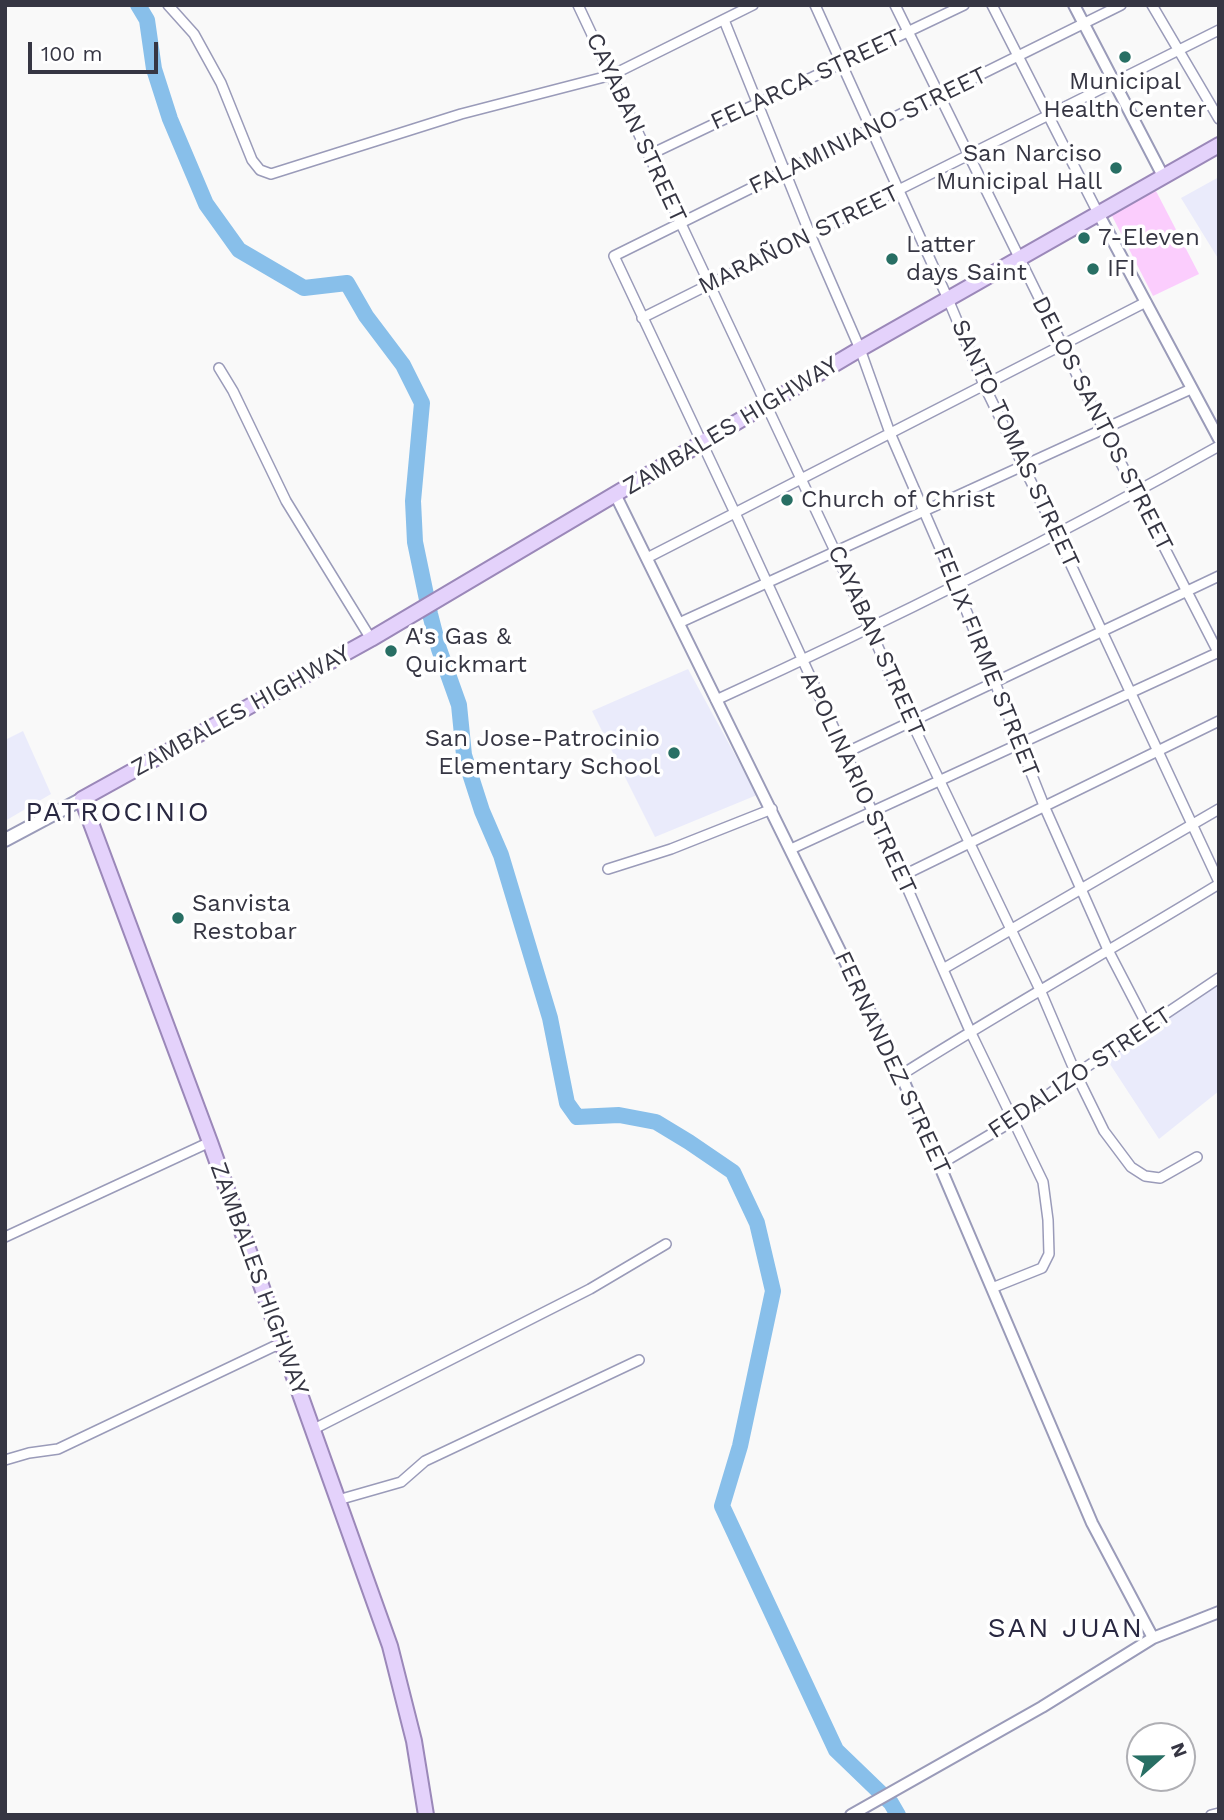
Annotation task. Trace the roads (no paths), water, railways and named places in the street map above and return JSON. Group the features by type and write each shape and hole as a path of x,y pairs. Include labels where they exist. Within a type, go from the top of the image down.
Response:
{"main road":[{"name":"ZAMBALES HIGHWAY","path":"426,1815 414,1741 390,1646 210,1142 82,799 371,639 860,349 1219,145"},
{"path":"5,840 82,799"}],"street":[{"path":"168,5 194,34 221,83 252,160 260,170 271,174 461,114 612,75 753,5"},
{"name":"CAYABAN STREET","path":"578,5 802,479 912,723 1041,992 1104,1131 1131,1167 1145,1177 1160,1178 1197,1157"},
{"name":"SANTO TOMAS STREET","path":"815,5 984,385 1219,883"},
{"name":"DELOS SANTOS STREET","path":"895,5 1104,430 1218,653"},
{"name":"FELARCA STREET","path":"649,155 964,5"},
{"path":"992,5 1098,213 1219,439"},
{"path":"1074,5 1163,176"},
{"name":"FALAMINIANO STREET","path":"614,256 1121,5"},
{"path":"1153,5 1219,119"},
{"name":"FELIX FIRME STREET","path":"724,20 1045,808 1080,891 1148,1027"},
{"name":"MARAÑON STREET","path":"642,318 1219,30"},
{"name":"APOLINARIO STREET","path":"614,256 872,811 970,1031 1043,1182 1049,1254 1042,1268 992,1288"},
{"path":"647,558 1146,302"},
{"path":"219,368 233,391 286,501 371,639"},
{"path":"679,623 1191,389"},
{"path":"716,700 869,629 1057,535 1219,446"},
{"name":"FERNANDEZ STREET","path":"615,494 901,1076 1091,1523 1153,1638"},
{"path":"845,753 1219,576"},
{"path":"791,849 1218,653"},
{"path":"901,876 1219,721"},
{"path":"608,869 671,849 772,809"},
{"path":"943,969 1219,809"},
{"path":"901,1076 970,1031 1109,952 1219,883"},
{"name":"FEDALIZO STREET","path":"939,1165 1013,1121 1076,1074 1219,978"},
{"path":"5,1237 210,1142"},
{"path":"312,1430 590,1289 666,1244"},
{"path":"5,1460 29,1453 50,1451 79,1440 281,1342"},
{"path":"338,1500 401,1482 425,1461 639,1360"},
{"path":"851,1815 1042,1707 1153,1638 1219,1612"},
{"path":"1212,1815 1219,1813"}],"waterway":[{"path":"138,5 147,20 154,69 170,119 206,204 239,250 304,288 347,283 366,316 403,365 422,403 413,501 415,542 439,649 459,705 464,755 482,811 501,855 550,1018 567,1103 577,1117 619,1115 656,1122 689,1142 733,1172 757,1223 773,1291 740,1446 722,1506 836,1750 891,1803 898,1815"}],"place":[{"name":"Municipal Health Center","path":"1125,57"},
{"name":"San Narciso Municipal Hall","path":"1116,168"},
{"name":"7-Eleven","path":"1084,238"},
{"name":"Latter days Saint","path":"892,259"},
{"name":"IFI","path":"1093,269"},
{"name":"Church of Christ","path":"787,500"},
{"name":"A's Gas & Quickmart","path":"391,651"},
{"name":"San Jose-Patrocinio Elementary School","path":"674,753"},
{"name":"Sanvista Restobar","path":"178,918"}],"district":[{"name":"PATROCINIO","path":"118,813"},
{"name":"SAN JUAN","path":"1066,1629"}]}
